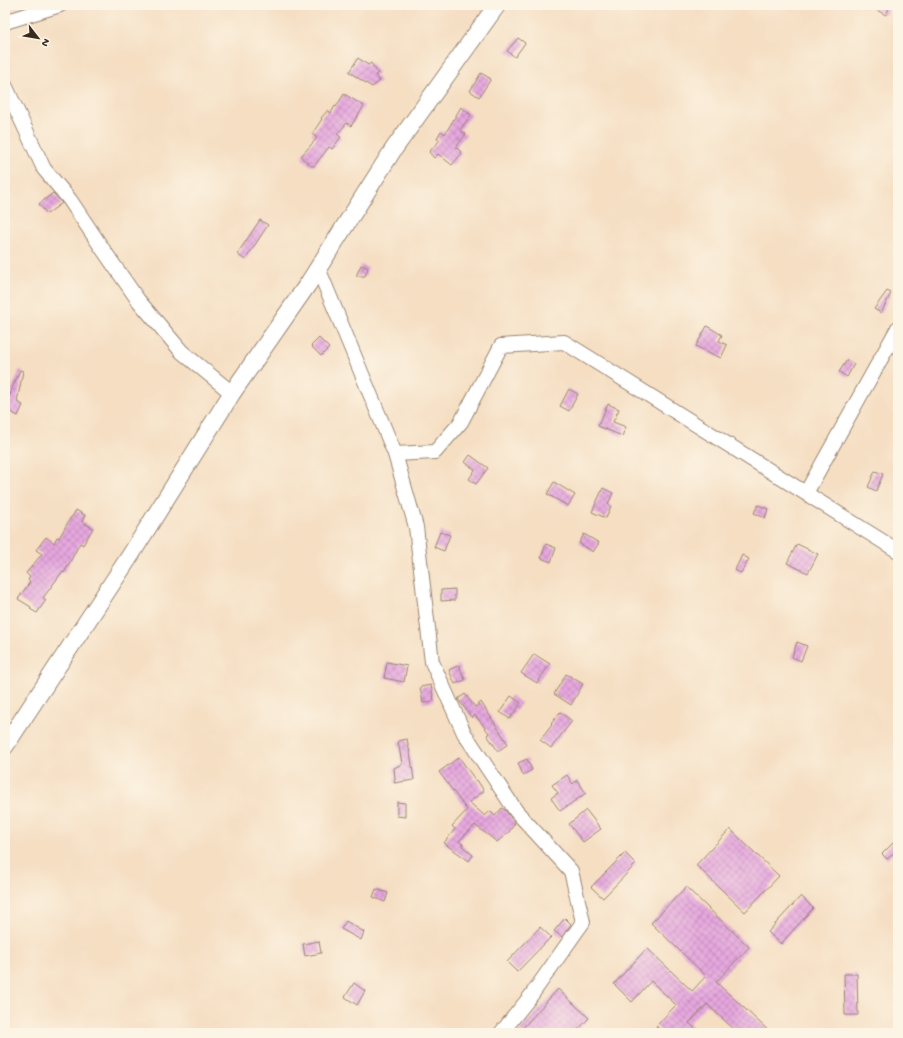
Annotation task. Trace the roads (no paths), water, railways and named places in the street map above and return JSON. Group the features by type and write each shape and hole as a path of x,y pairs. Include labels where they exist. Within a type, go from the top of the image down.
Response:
{"main road":[{"path":"5,746 130,556 232,393 318,268 393,150 497,5"}],"street":[{"path":"5,22 60,5"},
{"path":"5,85 44,169 70,200 138,300 182,352 232,393"},
{"path":"318,268 395,454 416,527 432,662 464,733 516,811 571,871 583,922 530,997 501,1033"},
{"path":"806,494 898,328"},
{"path":"395,454 435,452 461,422 501,346 564,342 898,551"}]}
